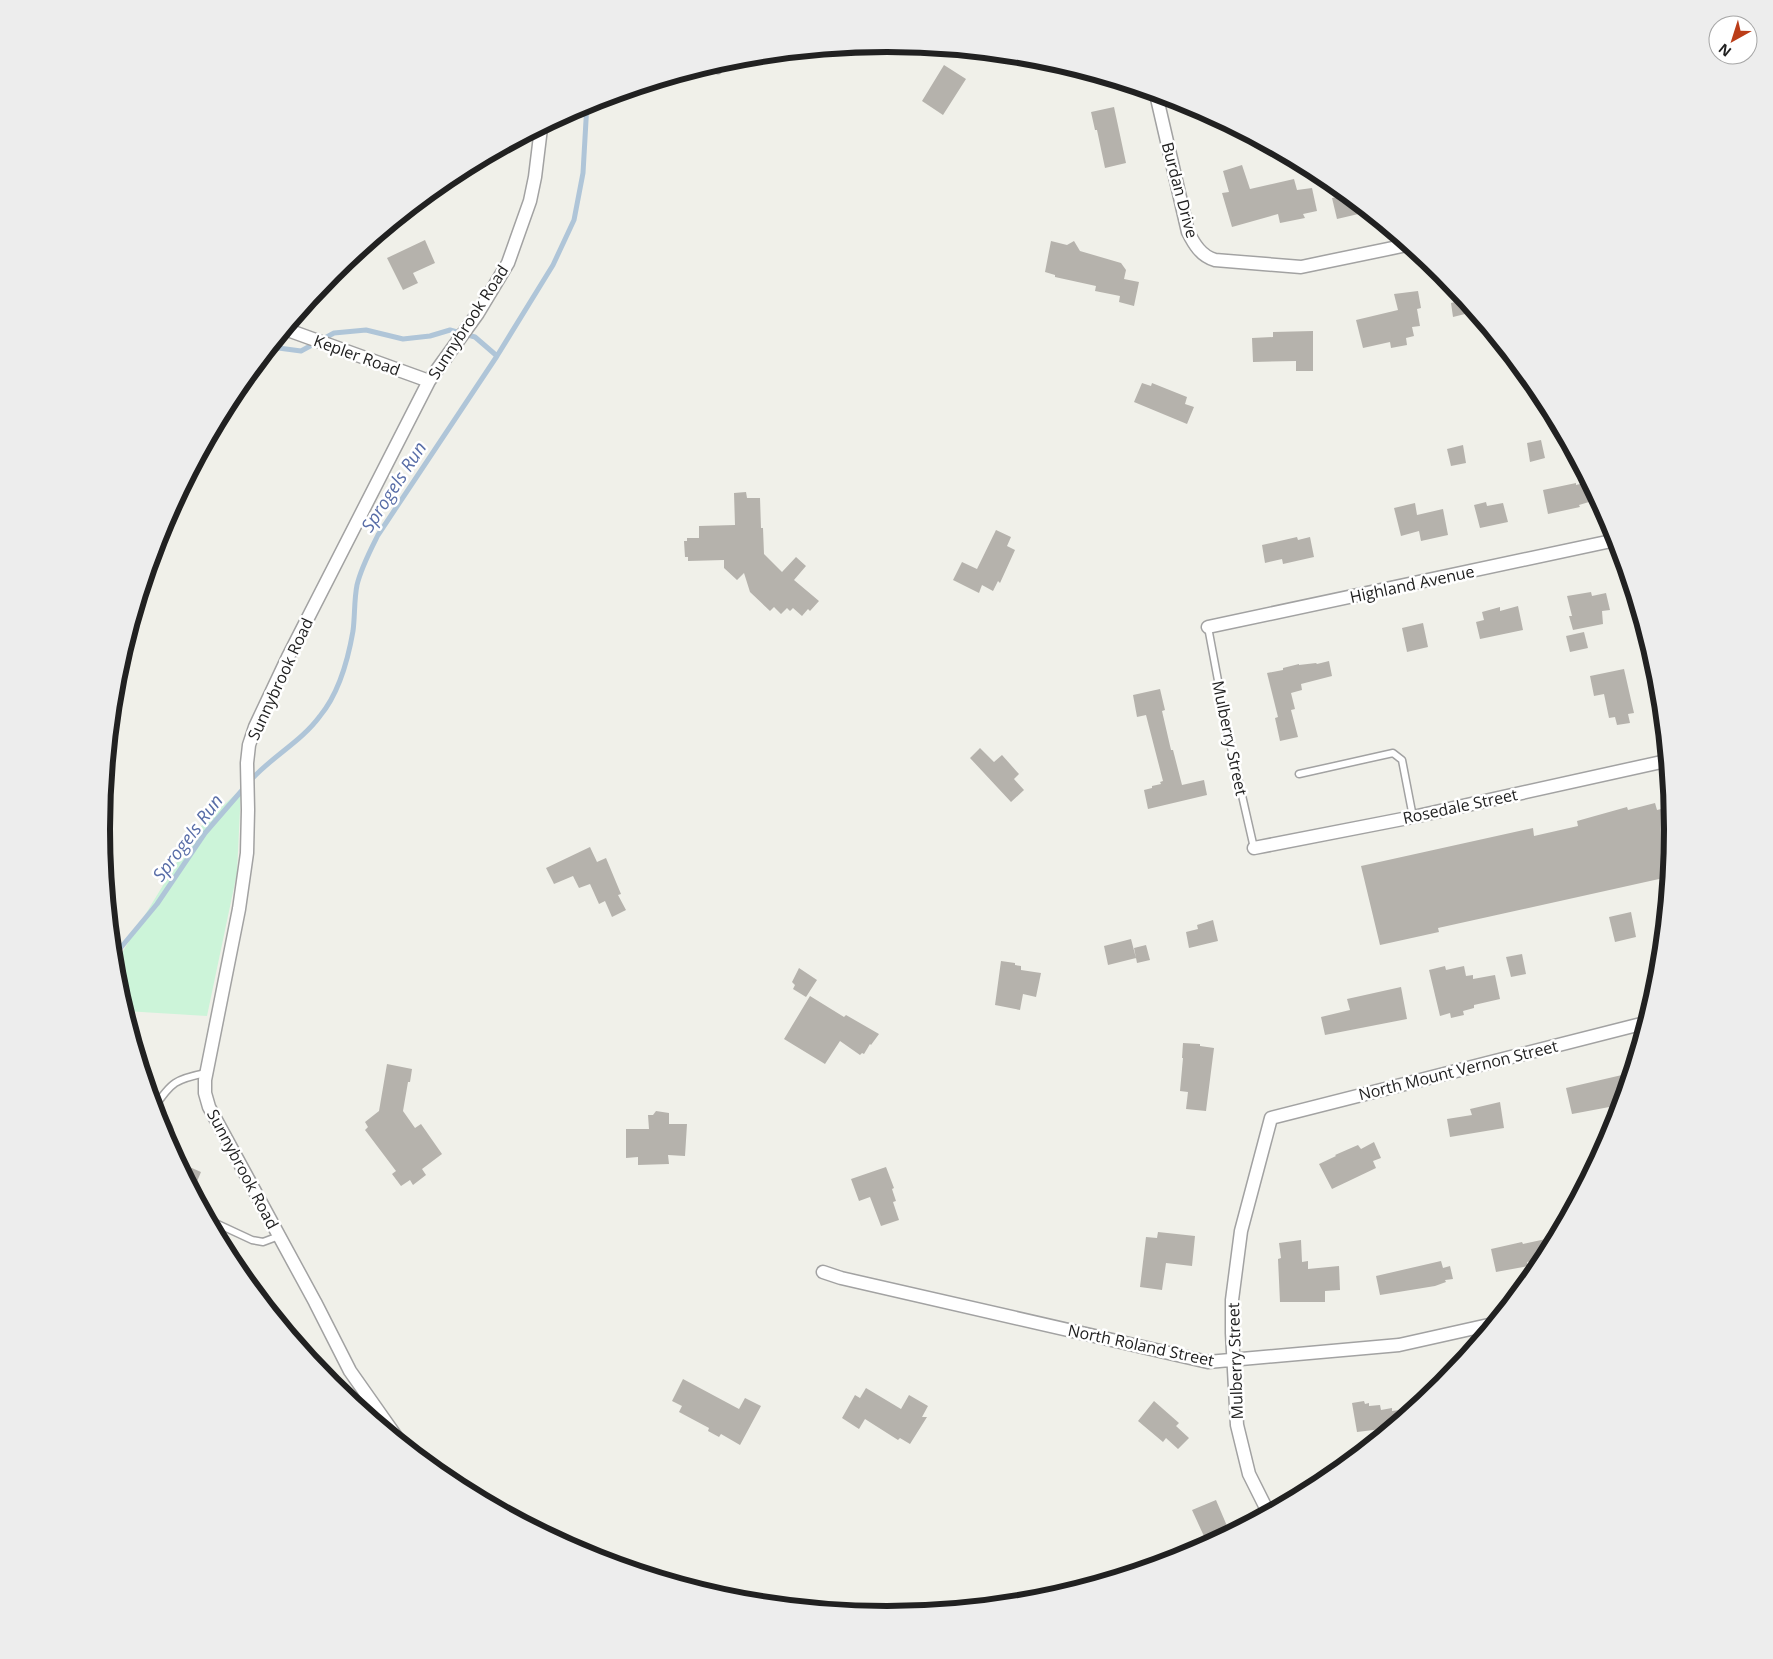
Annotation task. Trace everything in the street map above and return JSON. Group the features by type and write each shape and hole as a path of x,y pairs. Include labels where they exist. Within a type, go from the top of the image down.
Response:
{"street":[{"name":"Burdan Drive","path":"1158,102 1188,232 1199,251 1206,257 1215,260 1301,267 1401,247"},
{"name":"Sunnybrook Road","path":"389,1426 350,1371 315,1302 209,1107 205,1093 206,1073 224,993 247,853 247,763 252,736 263,708 429,381 493,290 508,263 530,200 540,134"},
{"name":"Kepler Road","path":"291,331 429,381"},
{"name":"Highland Avenue","path":"1208,627 1608,542"},
{"name":"Rosedale Street","path":"1254,848 1414,817 1660,762"},
{"name":"North Mount Vernon Street","path":"1271,1118 1639,1024"},
{"name":"Mulberry Street","path":"1266,1507 1249,1474 1237,1425 1232,1300 1241,1231 1271,1118"},
{"name":"North Roland Street","path":"822,1272 1208,1362 1399,1345 1484,1326"}],"lane":[{"name":"Mulberry Street","path":"1208,627 1228,734 1254,848"},
{"path":"1300,774 1393,753 1402,760 1414,817"},
{"path":"159,1101 171,1085 178,1080 206,1073"},
{"path":"218,1224 252,1240 263,1242 279,1236"}],"green space":[{"path":"241,789 237,873 207,1016 131,1011 120,956 196,831"}],"building":[{"path":"944,65 966,79 943,115 922,101"},
{"path":"1114,107 1126,163 1105,168 1091,112"},
{"path":"1242,165 1250,189 1294,179 1297,190 1312,188 1317,211 1303,214 1305,218 1280,223 1278,214 1232,227 1222,193 1229,192 1223,171"},
{"path":"1337,197 1361,213 1337,219 1332,198"},
{"path":"425,240 435,263 413,273 418,283 403,290 387,258"},
{"path":"1051,241 1067,245 1074,241 1080,251 1121,263 1126,270 1124,279 1139,282 1134,306 1119,302 1120,296 1095,291 1096,286 1055,277 1055,275 1045,272"},
{"path":"1418,291 1421,308 1417,309 1420,326 1412,327 1414,336 1406,338 1407,345 1391,348 1390,342 1363,348 1356,320 1398,310 1394,294"},
{"path":"1456,302 1468,313 1453,317 1451,303"},
{"path":"1313,331 1313,371 1296,371 1296,361 1253,362 1252,338 1273,337 1273,332"},
{"path":"1142,383 1151,386 1152,383 1187,397 1185,404 1194,407 1187,424 1134,402"},
{"path":"1541,440 1545,458 1530,462 1527,443"},
{"path":"1463,445 1466,463 1451,466 1447,449"},
{"path":"1576,483 1576,485 1582,484 1589,502 1579,505 1580,507 1548,514 1543,490"},
{"path":"746,492 747,498 760,498 764,554 782,572 796,557 806,566 794,580 819,601 810,611 808,609 802,616 793,608 790,611 787,608 781,614 774,607 770,611 750,592 744,573 737,580 724,568 724,560 688,561 688,557 685,557 684,541 687,541 687,538 699,538 699,526 735,525 734,493"},
{"path":"1486,502 1487,506 1503,503 1508,522 1480,528 1474,505"},
{"path":"1415,503 1417,515 1443,509 1448,535 1421,541 1419,531 1401,536 1394,508"},
{"path":"996,530 1011,537 1007,546 1015,550 1000,583 998,581 993,591 982,585 979,593 953,580 962,562 977,569"},
{"path":"1297,537 1298,540 1310,537 1314,557 1283,564 1282,559 1265,563 1262,545"},
{"path":"1591,592 1592,596 1606,593 1610,610 1602,611 1603,624 1573,630 1569,616 1572,616 1567,596"},
{"path":"1518,606 1523,630 1480,639 1476,622 1484,620 1482,612 1500,607 1500,611"},
{"path":"1423,623 1428,647 1407,652 1402,628"},
{"path":"1584,632 1588,648 1570,652 1566,636"},
{"path":"1329,661 1332,676 1301,684 1302,690 1291,693 1295,709 1291,710 1298,737 1280,741 1275,718 1278,717 1267,673 1299,664 1317,664"},
{"path":"1624,669 1634,713 1628,714 1630,723 1617,725 1615,717 1609,718 1604,694 1594,696 1590,676"},
{"path":"1160,689 1165,710 1162,711 1182,785 1204,780 1207,795 1148,809 1144,790 1161,784 1160,782 1163,781 1146,715 1137,717 1133,695"},
{"path":"980,748 994,762 1002,755 1019,774 1014,779 1024,790 1011,802 970,758"},
{"path":"1655,803 1657,810 1663,809 1662,878 1438,928 1439,932 1380,945 1361,866 1533,828 1534,836 1578,826 1577,821 1627,807 1628,810"},
{"path":"590,847 597,862 606,858 621,894 618,895 626,910 612,917 605,901 599,904 590,884 579,888 573,876 554,884 546,868"},
{"path":"1631,912 1636,937 1615,942 1609,917"},
{"path":"1213,920 1218,941 1189,948 1186,932 1198,929 1197,925"},
{"path":"1131,939 1136,958 1108,965 1104,946"},
{"path":"1146,945 1150,960 1137,963 1134,948"},
{"path":"1522,954 1526,974 1511,977 1506,957"},
{"path":"1001,961 1015,963 1015,965 1021,966 1021,970 1041,973 1036,997 1023,994 1020,1010 995,1005"},
{"path":"1445,966 1446,970 1464,966 1466,976 1473,975 1473,979 1495,975 1500,999 1474,1005 1474,1008 1463,1011 1464,1015 1451,1018 1450,1013 1440,1016 1429,970"},
{"path":"799,968 817,980 806,997 793,989 795,985 792,982"},
{"path":"1401,987 1407,1019 1325,1035 1321,1017 1350,1010 1347,999"},
{"path":"810,996 844,1017 846,1015 879,1034 864,1054 860,1055 840,1041 825,1064 784,1039"},
{"path":"1183,1043 1200,1044 1200,1046 1214,1048 1206,1111 1186,1109 1188,1092 1180,1091"},
{"path":"387,1064 412,1069 403,1111 415,1128 421,1124 442,1154 422,1169 426,1175 413,1185 410,1180 401,1186 392,1174 396,1171 365,1130 368,1127 365,1122 379,1111"},
{"path":"1622,1075 1623,1077 1612,1107 1572,1114 1566,1088"},
{"path":"1500,1102 1504,1128 1450,1137 1447,1119 1472,1115 1470,1109"},
{"path":"656,1111 669,1113 669,1124 687,1124 685,1156 668,1155 669,1164 638,1165 638,1157 626,1158 626,1129 649,1129 648,1115 653,1115"},
{"path":"1374,1142 1381,1158 1373,1161 1376,1168 1332,1189 1319,1164 1358,1145 1361,1149"},
{"path":"187,1166 201,1172 196,1184"},
{"path":"886,1167 894,1188 892,1189 896,1201 893,1202 899,1220 881,1226 870,1197 859,1201 851,1179"},
{"path":"1158,1232 1195,1236 1192,1266 1166,1263 1162,1290 1140,1287 1146,1237 1157,1238"},
{"path":"1546,1239 1533,1261 1527,1262 1528,1266 1496,1272 1491,1249 1522,1242 1523,1244"},
{"path":"1301,1240 1302,1262 1308,1261 1308,1269 1339,1266 1340,1290 1325,1291 1325,1302 1280,1302 1278,1259 1281,1258 1279,1243"},
{"path":"1441,1261 1443,1268 1450,1266 1453,1279 1445,1280 1446,1282 1435,1286 1380,1295 1376,1276"},
{"path":"683,1379 739,1409 745,1398 761,1406 740,1445 721,1434 719,1437 708,1431 709,1428 679,1412 682,1406 672,1401"},
{"path":"866,1388 901,1409 909,1395 928,1406 922,1417 927,1417 910,1444 900,1438 898,1440 865,1419 859,1429 842,1418 855,1395 860,1398"},
{"path":"1154,1401 1179,1423 1176,1426 1189,1438 1178,1449 1166,1438 1163,1442 1138,1421"},
{"path":"1364,1401 1365,1404 1369,1403 1369,1406 1380,1405 1381,1410 1392,1408 1392,1411 1404,1409 1381,1429 1357,1432 1352,1403"},
{"path":"1216,1500 1228,1527 1205,1538 1192,1510"}],"waterway":[{"name":"Sprogels Run","path":"250,781 267,764 304,734 327,707 342,676 351,642 359,579 378,535 497,356 553,265 574,220 583,173 586,113"},
{"path":"277,348 301,351 334,333 366,330 403,339 430,336 450,330 475,337 497,356"},
{"name":"Sprogels Run","path":"119,950 157,904 205,833 244,788"}]}
